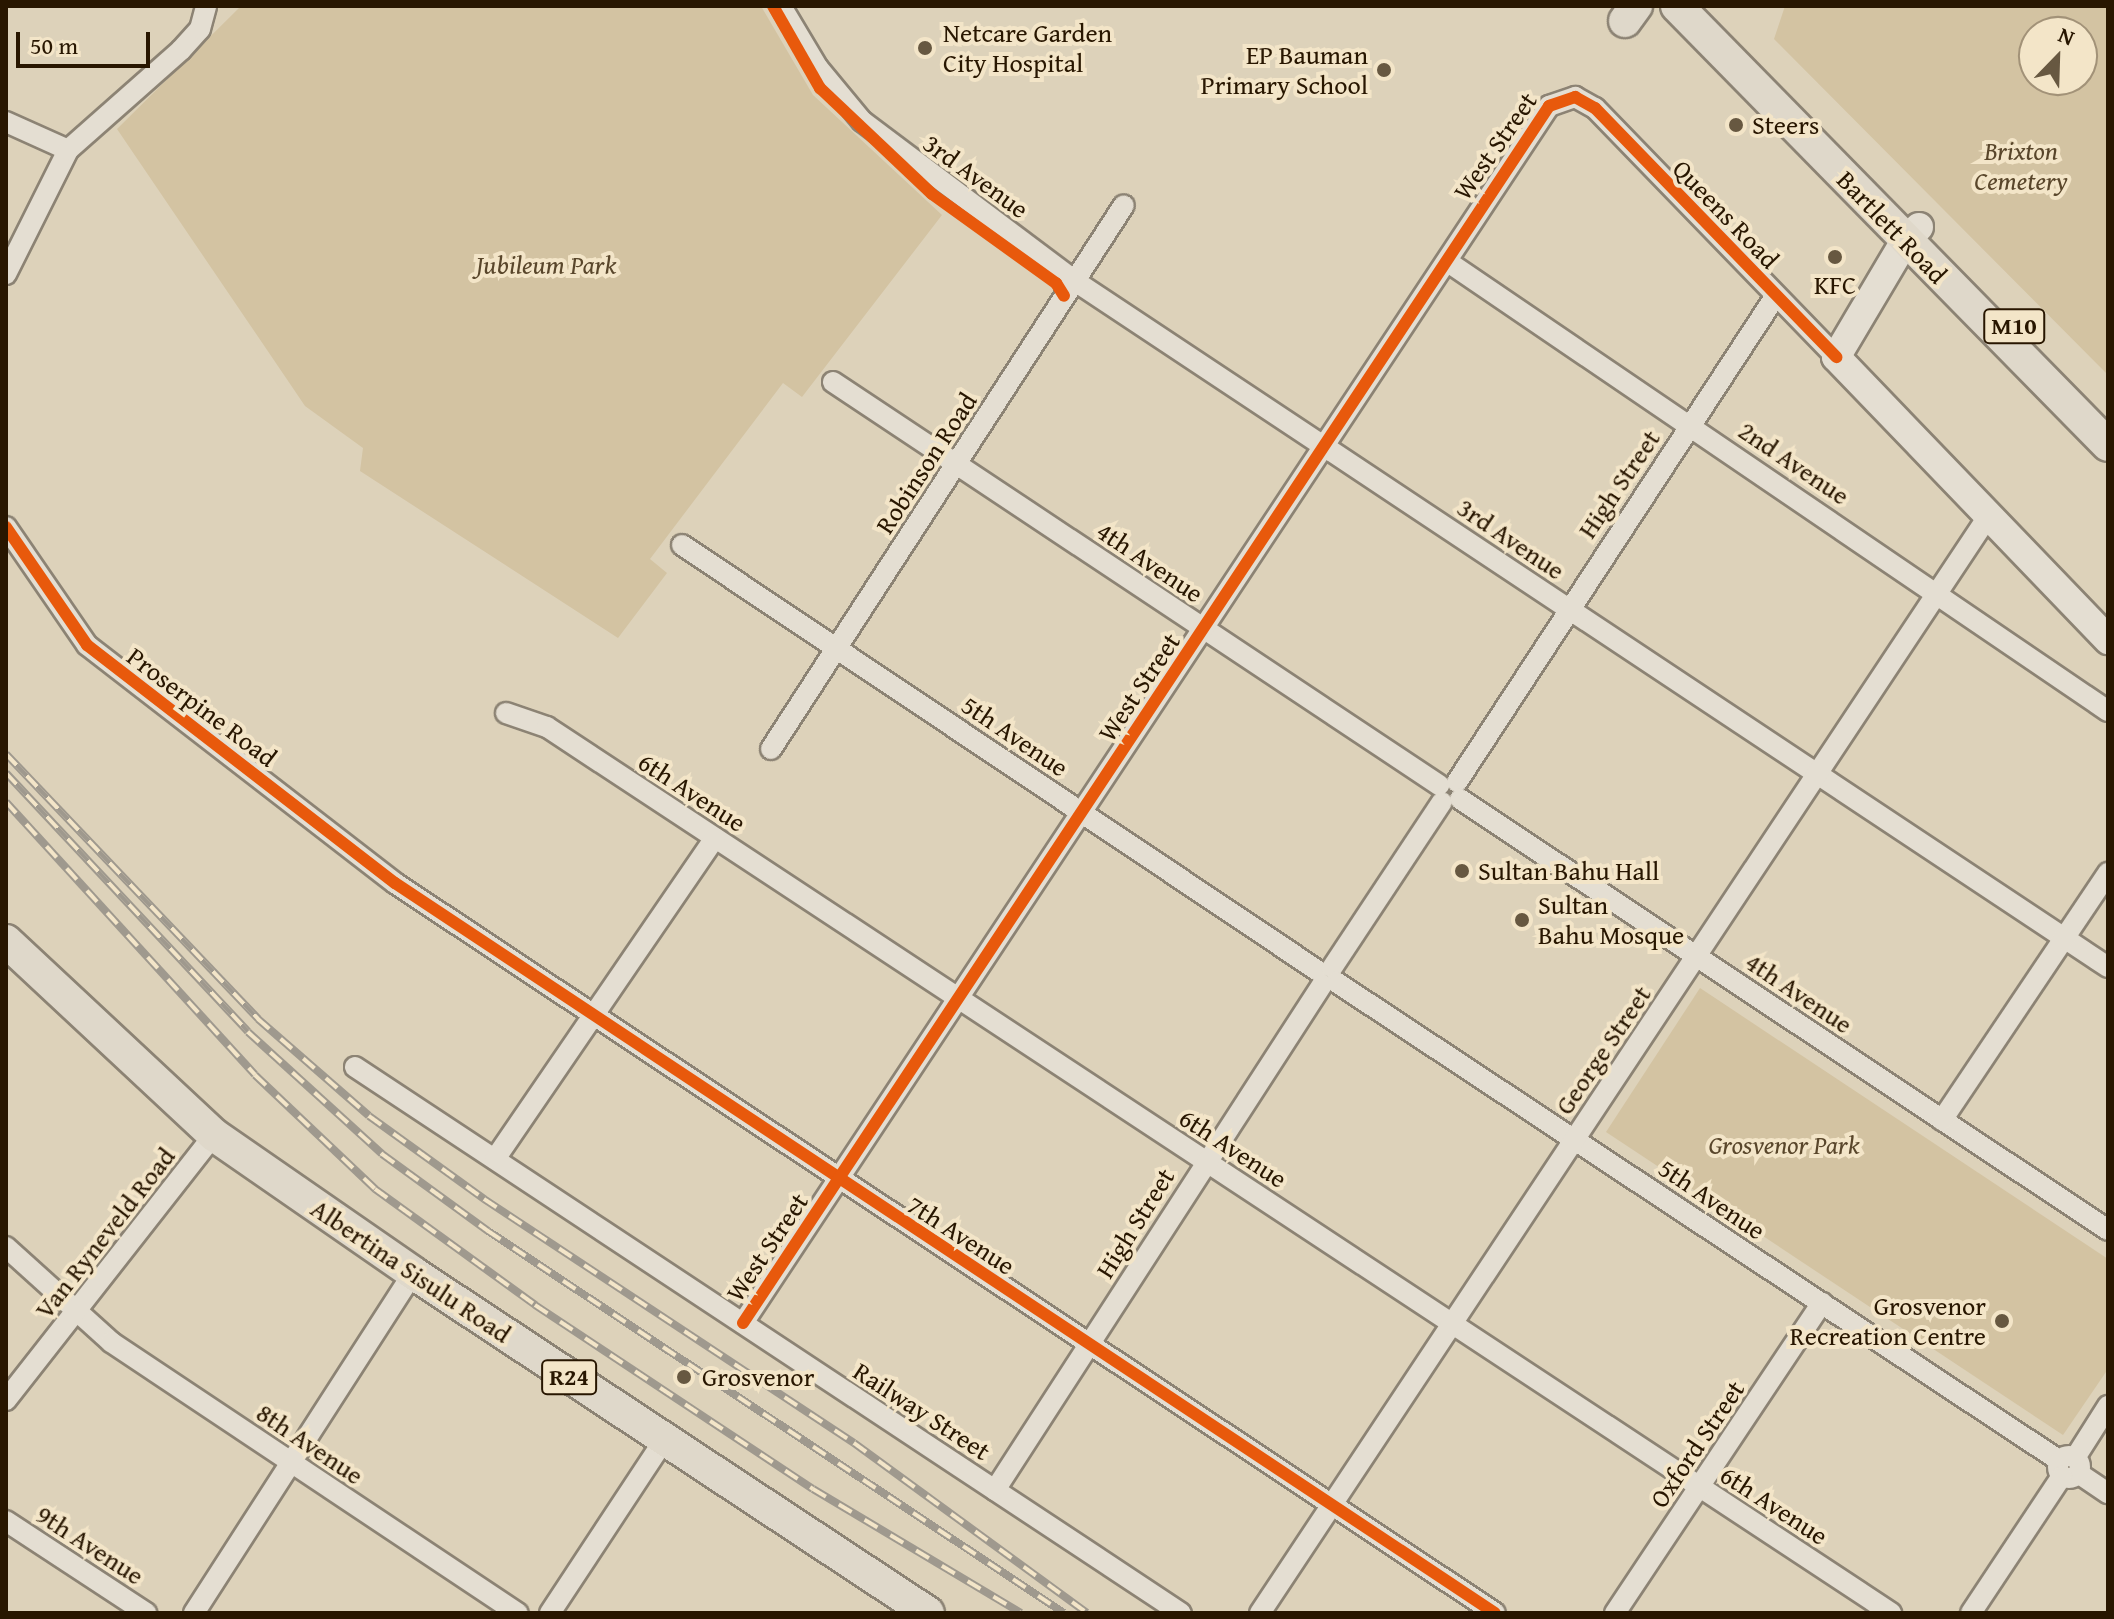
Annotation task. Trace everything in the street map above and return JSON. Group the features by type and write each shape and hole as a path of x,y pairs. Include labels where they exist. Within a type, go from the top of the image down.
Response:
{"main road":[{"name":"Bartlett Road","path":"1678,6 2108,425"},
{"name":"Bartlett Road","path":"1708,6 1912,234 2108,445"},
{"path":"1836,357 1912,234"},
{"name":"Queens Road","path":"1836,357 2108,640"},
{"name":"Albertina Sisulu Road","path":"6,941 214,1135 413,1273 916,1610"}],"street":[{"name":"3rd Avenue","path":"781,6 839,95 892,145 1075,281 2108,967"},
{"path":"6,274 68,150 181,50 206,9"},
{"name":"West Street","path":"743,1323 1549,106 1567,97 1585,100"},
{"name":"Queens Road","path":"1585,100 1836,357"},
{"path":"6,122 68,150"},
{"name":"Robinson Road","path":"771,749 1124,205"},
{"name":"2nd Avenue","path":"1448,262 2105,705"},
{"name":"High Street","path":"995,1490 1204,1160 1449,792 1567,607 1775,297"},
{"name":"4th Avenue","path":"833,382 2108,1230"},
{"name":"George Street","path":"1260,1613 1989,515"},
{"name":"Proserpine Road","path":"6,527 87,645 405,890"},
{"name":"5th Avenue","path":"682,545 2108,1493"},
{"name":"6th Avenue","path":"506,713 547,727 1891,1613"},
{"path":"495,1159 590,1016 715,838"},
{"path":"1942,1120 2108,873"},
{"name":"7th Avenue","path":"405,890 590,1016 1495,1613"},
{"name":"Railway Street","path":"355,1067 1181,1613"},
{"name":"Van Ryneveld Road","path":"6,1400 214,1135"},
{"name":"8th Avenue","path":"6,1247 75,1314 518,1613"},
{"path":"194,1613 293,1464 413,1273"},
{"name":"Oxford Street","path":"1615,1613 1822,1303"},
{"path":"1971,1613 2108,1406"},
{"path":"550,1613 664,1440"},
{"name":"9th Avenue","path":"6,1521 146,1613"}],"green space":[{"name":"Jubileum Park","path":"241,6 761,6 813,95 942,215 802,397 783,383 650,559 667,573 618,638 360,471 363,448 305,406 117,129"},
{"name":"Brixton Cemetery","path":"1785,6 2108,6 2108,375 1774,39"},
{"name":"Grosvenor Park","path":"1700,988 2108,1259 2108,1369 2063,1435 1606,1132"}],"railway":[{"path":"6,754 258,1019 369,1116 484,1199 854,1443 1087,1613"},
{"path":"6,773 248,1032 382,1154 488,1231 1064,1613"},
{"path":"6,802 255,1075 375,1189 535,1305 813,1489 1021,1613"}],"cycle path":[{"path":"773,6 820,88 932,194 1056,283 1064,296"},
{"path":"743,1323 1549,106 1575,97 1595,108 1836,357"},
{"path":"6,527 87,645 395,883 1495,1613"}],"place":[{"name":"Netcare Garden City Hospital","path":"925,48"},
{"name":"EP Bauman Primary School","path":"1384,70"},
{"name":"Steers","path":"1736,125"},
{"name":"KFC","path":"1835,257"},
{"name":"Sultan Bahu Hall","path":"1462,871"},
{"name":"Sultan Bahu Mosque","path":"1522,920"},
{"name":"Grosvenor Recreation Centre","path":"2002,1321"},
{"name":"Grosvenor","path":"684,1377"}]}
